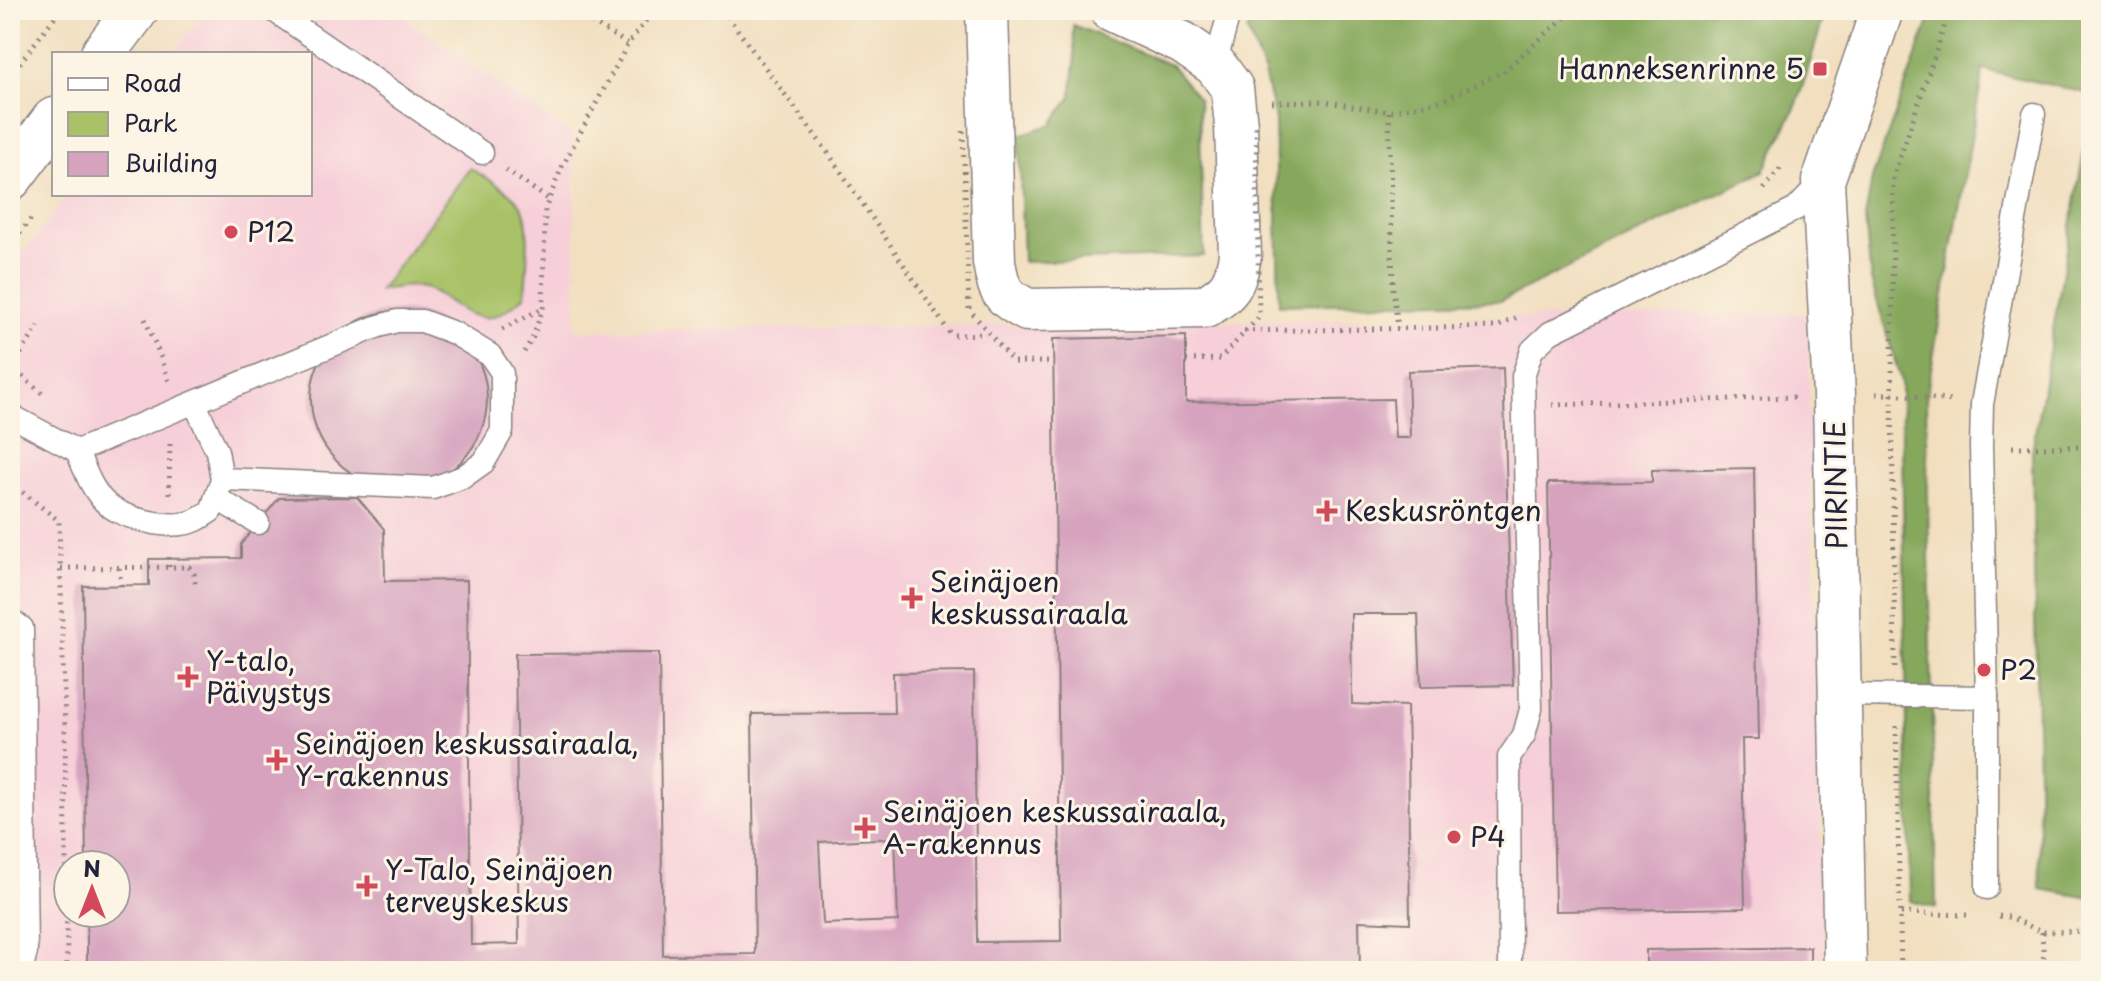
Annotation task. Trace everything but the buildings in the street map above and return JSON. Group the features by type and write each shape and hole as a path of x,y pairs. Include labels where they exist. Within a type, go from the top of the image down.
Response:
{"street":[{"path":"104,52 136,10"},
{"path":"987,10 977,130 994,262 998,282 1008,300 1027,310 1205,307 1226,294 1236,278 1254,117 1215,65 1183,43 1112,10"},
{"name":"PIIRINTIE","path":"1845,971 1834,395 1823,181 1882,10"},
{"path":"10,178 52,123"}],"lane":[{"path":"273,10 482,153"},
{"path":"1215,65 1230,10"},
{"path":"1987,888 1982,404 2034,114"},
{"path":"1510,971 1509,757 1524,735 1531,709 1523,376 1532,350 1550,333 1796,209 1823,181"},
{"path":"77,451 397,321 422,321 454,333 490,355 502,373 502,431 484,462 463,477 433,488 219,488"},
{"path":"10,415 77,451 88,480 109,505 141,521 192,522 211,511 219,488 217,451 195,404"},
{"path":"219,488 258,523"},
{"path":"10,619 22,628 26,952 21,971"},
{"path":"1839,695 1987,697"}],"path":[{"path":"10,76 60,10"},
{"path":"571,10 628,44"},
{"path":"502,373 519,361 533,337 543,308 545,209 548,199 628,44 654,10"},
{"path":"723,10 831,157 951,335 999,334"},
{"path":"1186,360 1220,359 1259,317 1254,117 1320,101 1389,112 1443,100 1503,72 1573,10"},
{"path":"1901,971 1895,695 1893,178 1950,10"},
{"path":"1389,112 1393,288 1398,328"},
{"path":"977,130 969,309 1013,362 1054,362"},
{"path":"482,153 548,199"},
{"path":"1757,199 1792,153"},
{"path":"1241,331 1497,327 1523,314"},
{"path":"145,319 170,386 169,567"},
{"path":"12,367 39,326"},
{"path":"1523,406 1892,394 1982,404"},
{"path":"1981,447 2091,447"},
{"path":"10,482 59,521 65,728 65,971"},
{"path":"61,568 189,567 195,584"},
{"path":"119,568 121,585"},
{"path":"1901,913 1979,916"},
{"path":"1994,916 2010,917 2042,932 2091,931"},
{"path":"2042,932 2046,971"}],"shaded area":[{"name":"Seinäjoen keskussairaala","path":"205,10 393,10 574,137 576,331 1807,313 1824,971 10,971 10,271 66,196 312,196 312,52 174,52"}],"green space":[{"path":"1257,10 1826,10 1797,104 1764,171 1501,301 1279,305 1275,120 1263,69 1247,31"},
{"path":"1933,10 2091,10 2091,94 1983,70 1926,398 1936,908 1910,901 1901,381 1871,280 1865,219 1872,178"},
{"path":"1073,25 1171,65 1199,99 1204,256 1023,262 1019,135 1051,125 1071,97 1075,64"},
{"path":"2091,110 2091,898 2040,889 2032,451"},
{"path":"470,168 505,190 522,207 528,237 525,296 507,310 482,317 463,311 425,288 408,286 380,290"}],"place":[{"name":"Hanneksenrinne 5","path":"1820,69"},
{"name":"P12","path":"231,232"},
{"name":"Keskusröntgen","path":"1327,511"},
{"name":"Seinäjoen keskussairaala","path":"912,598"},
{"name":"P2","path":"1984,670"},
{"name":"Y-talo, Päivystys","path":"188,677"},
{"name":"Seinäjoen keskussairaala, Y-rakennus","path":"277,760"},
{"name":"Seinäjoen keskussairaala, A-rakennus","path":"865,828"},
{"name":"P4","path":"1454,837"},
{"name":"Y-Talo, Seinäjoen terveyskeskus","path":"367,886"}]}
